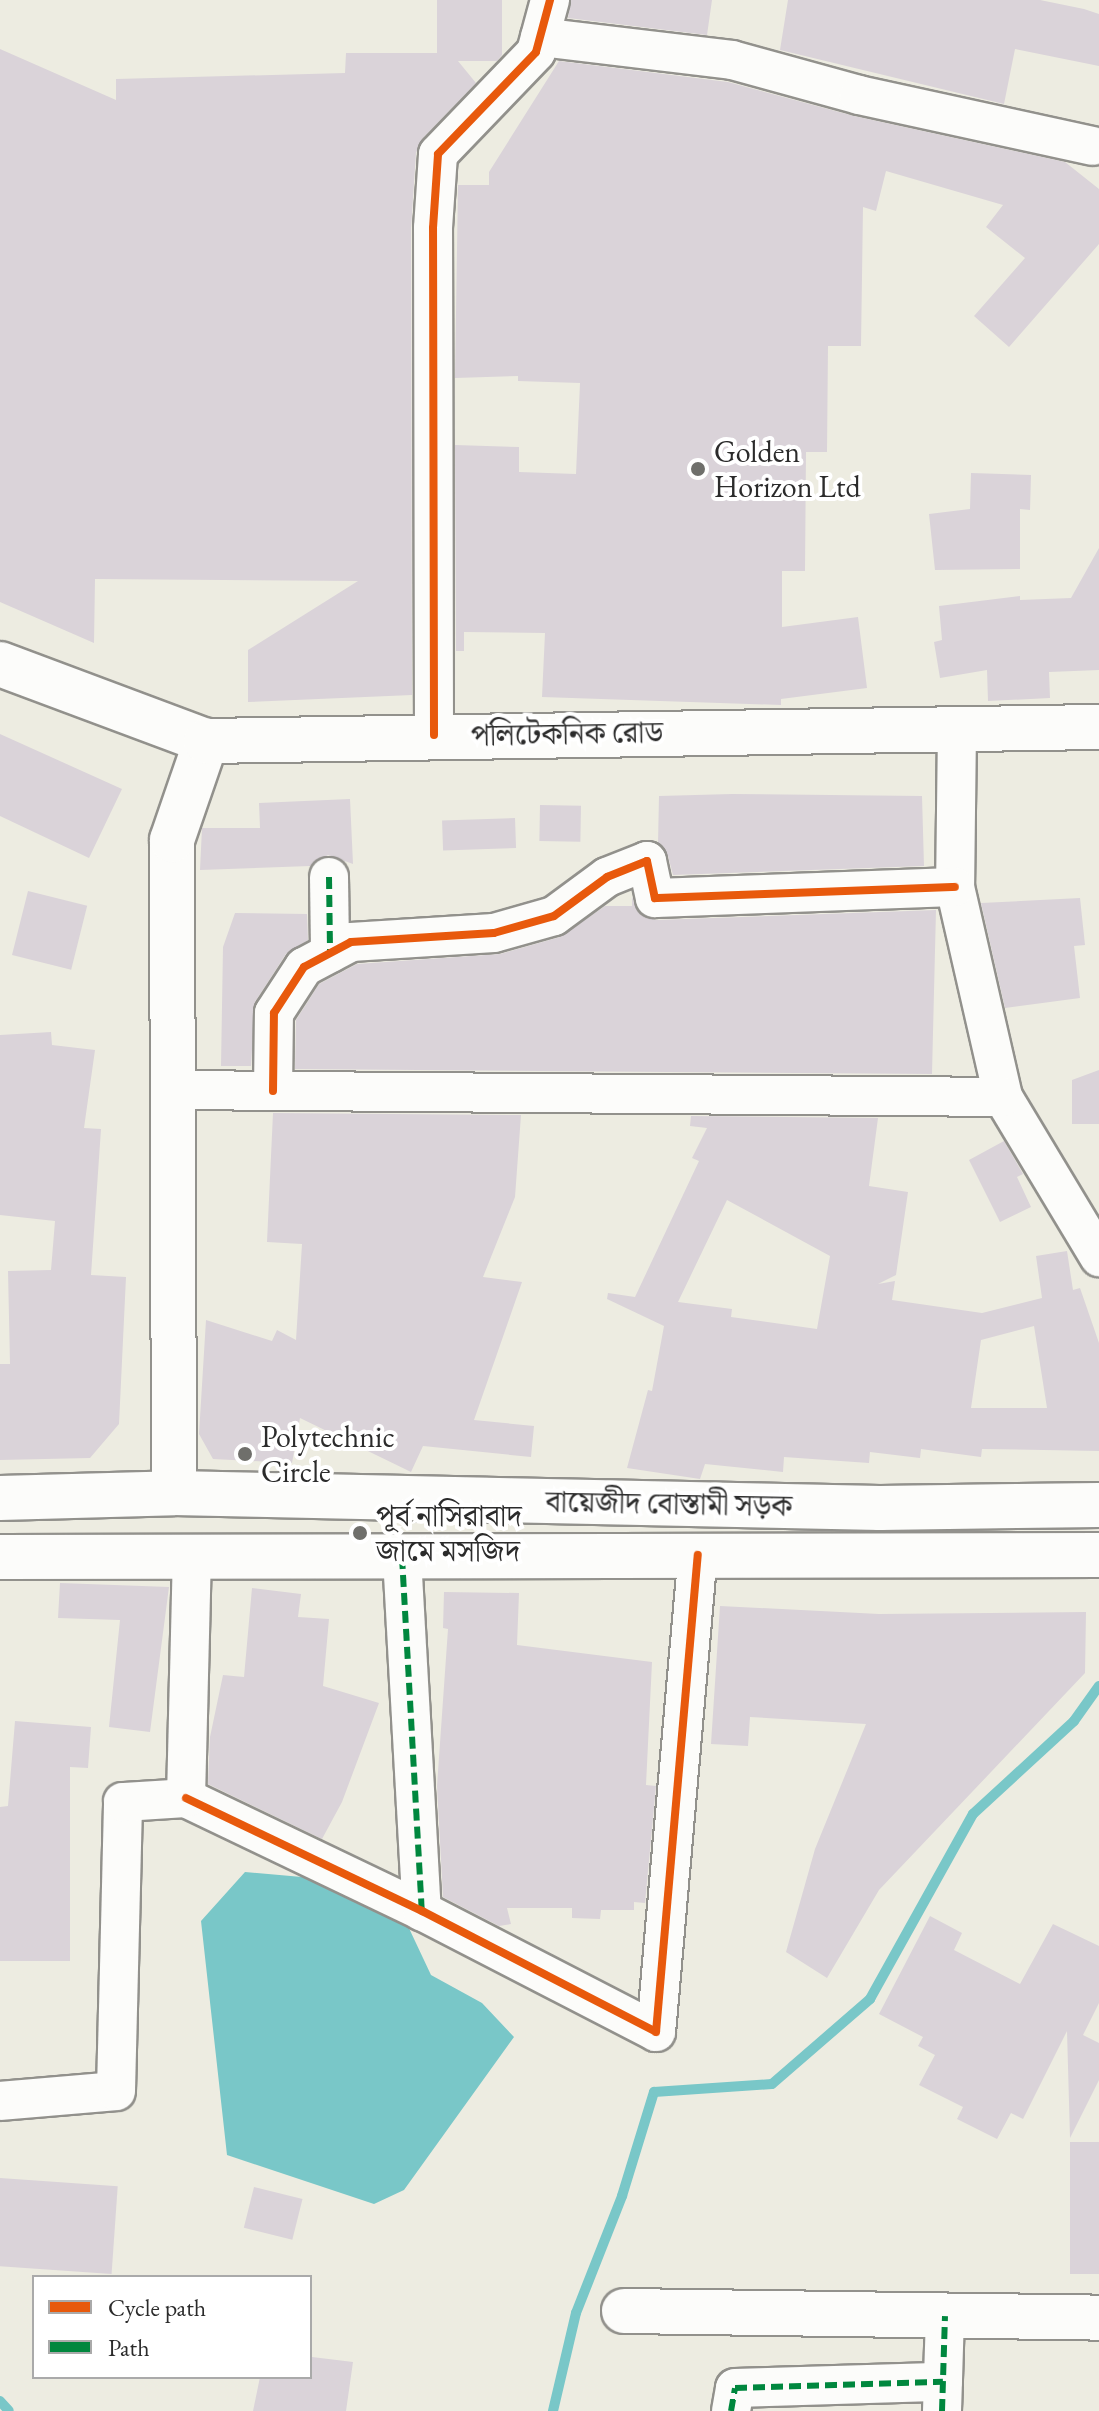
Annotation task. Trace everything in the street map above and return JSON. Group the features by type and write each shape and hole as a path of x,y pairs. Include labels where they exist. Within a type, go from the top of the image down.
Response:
{"main road":[{"name":"পলিটেকনিক রোড","path":"0,664 206,741 434,735 1099,727"},
{"path":"174,1493 172,840 206,741"},
{"name":"বায়েজীদ বোস্তামী সড়ক","path":"0,1498 174,1493 880,1508 1099,1505"},
{"name":"বায়েজীদ বোস্তামী সড়ক","path":"0,1557 1099,1555"},
{"path":"624,2311 1099,2318"}],"street":[{"path":"434,735 433,228 438,154 536,52 550,0"},
{"path":"540,37 732,60 859,95 1093,146"},
{"path":"957,729 955,887 1003,1097 1099,1257"},
{"path":"273,1091 274,1013 304,967 351,942 494,933 554,916 607,877 647,861 655,898 955,887"},
{"path":"329,877 330,953"},
{"path":"173,1090 1003,1097"},
{"path":"0,2101 116,2091 123,1802 186,1798 422,1911 656,2032 698,1555"},
{"path":"186,1798 192,1557"},
{"path":"402,1557 422,1911"},
{"path":"731,2411 735,2388 942,2397 945,2316"}],"water":[{"path":"245,1872 347,1881 399,1907 431,1975 482,2003 514,2037 404,2190 374,2204 227,2155 201,1921"}],"building":[{"path":"437,0 502,0 502,55 497,61 458,61 476,83 422,139 416,153 411,228 412,695 248,702 248,650 358,581 95,579 94,643 0,602 0,49 116,100 116,79 345,73 346,53 437,53"},
{"path":"571,0 712,0 707,35 568,18"},
{"path":"788,0 1040,0 1084,9 1099,14 1099,66 1015,49 1004,104 780,50"},
{"path":"559,61 728,82 854,116 1065,162 1099,189 1099,244 1009,347 974,316 1025,258 986,227 1003,205 886,171 876,211 863,207 861,346 828,346 827,452 806,452 805,571 782,571 782,627 858,617 867,688 781,699 781,705 542,697 545,633 464,632 464,651 456,651 455,445 519,447 519,472 576,474 580,383 518,381 518,376 455,378 458,185 489,185 489,172"},
{"path":"971,473 1031,475 1030,510 1020,509 1020,569 935,570 929,514 970,509"},
{"path":"1099,548 1099,670 1049,672 1050,698 988,701 987,670 940,678 934,642 942,640 939,606 1020,596 1020,600 1071,598"},
{"path":"0,734 122,789 89,858 0,816"},
{"path":"659,796 922,796 924,866 673,875 668,856 658,843"},
{"path":"350,799 353,864 328,855 310,866 200,870 202,828 260,828 259,803"},
{"path":"540,805 581,806 580,842 539,841"},
{"path":"515,818 516,848 443,851 442,821"},
{"path":"28,891 87,906 71,970 12,955"},
{"path":"632,897 638,912 656,920 936,910 932,1074 295,1069 296,1020 319,984 357,964 500,954 560,937 605,906 632,906"},
{"path":"1080,898 1085,945 1074,946 1080,998 1005,1008 981,903"},
{"path":"235,913 307,914 308,940 286,954 255,1002 251,1066 221,1066 223,947"},
{"path":"51,1032 52,1045 95,1050 84,1128 101,1129 91,1275 126,1277 119,1424 90,1458 0,1460 0,1364 10,1364 8,1271 51,1270 55,1221 0,1215 0,1035"},
{"path":"1099,1070 1099,1124 1072,1124 1072,1080"},
{"path":"273,1113 521,1115 515,1197 483,1277 522,1282 474,1420 534,1426 531,1457 423,1446 411,1472 300,1418 292,1463 213,1459 199,1434 206,1320 272,1341 277,1330 296,1340 302,1244 267,1242"},
{"path":"691,1116 878,1118 869,1186 908,1192 896,1275 878,1284 895,1281 892,1300 982,1313 1042,1298 1036,1256 1067,1251 1073,1290 1080,1288 1099,1343 1099,1451 982,1449 981,1457 921,1449 920,1458 870,1452 869,1463 784,1457 783,1472 705,1464 700,1479 627,1468 648,1390 652,1391 664,1326 607,1299 608,1293 635,1297 699,1161 692,1158 707,1128 690,1126","holes":["727,1200 830,1256 817,1329 731,1317 732,1309 678,1302","1034,1326 1047,1408 971,1408 981,1340"]},
{"path":"1004,1141 1023,1174 1017,1177 1031,1207 1000,1222 969,1160"},
{"path":"60,1583 169,1587 150,1732 109,1727 120,1620 58,1618"},
{"path":"252,1588 301,1594 298,1617 329,1619 323,1686 379,1703 342,1802 322,1839 208,1784 210,1737 223,1675 244,1677"},
{"path":"444,1592 519,1593 517,1645 652,1662 646,1785 656,1786 645,1903 634,1902 634,1910 601,1910 600,1919 572,1918 572,1908 507,1908 511,1924 499,1926 443,1897 437,1786 448,1629 443,1628"},
{"path":"720,1606 879,1614 1086,1612 1085,1673 879,1890 827,1978 786,1952 815,1849 866,1724 750,1717 748,1746 711,1744"},
{"path":"15,1721 91,1727 88,1768 70,1767 70,1961 0,1961 0,1807 8,1806"},
{"path":"930,1916 962,1933 954,1950 1020,1984 1053,1924 1099,1946 1099,2003 1083,2035 1099,2043 1099,2080 1070,2138 1067,2031 1023,2119 1011,2113 997,2139 957,2119 963,2107 919,2085 935,2055 918,2046 923,2037 879,2014"},
{"path":"1070,2142 1099,2142 1099,2274 1070,2274"},
{"path":"0,2178 118,2186 112,2274 0,2266"},
{"path":"254,2187 303,2199 292,2240 244,2228"},
{"path":"312,2357 353,2362 346,2411 253,2411 260,2379 312,2379"}],"waterway":[{"path":"553,2411 576,2313 622,2196 654,2092 772,2084 870,1999 973,1814 1074,1721 1099,1686"},
{"path":"0,2401 9,2411"}],"marked path":[{"path":"329,877 330,953"},
{"path":"402,1557 422,1911"},
{"path":"942,2411 945,2316"},
{"path":"731,2411 735,2388 943,2382"}],"cycle path":[{"path":"434,735 433,228 438,154 536,52 550,0"},
{"path":"273,1091 274,1013 304,967 351,942 494,933 554,916 607,877 647,861 655,898 955,887"},
{"path":"186,1798 422,1911 656,2032 698,1555"}],"place":[{"name":"Golden Horizon Ltd","path":"698,469"},
{"name":"Polytechnic Circle","path":"245,1454"},
{"name":"পূর্ব নাসিরাবাদ জামে মসজিদ","path":"360,1533"}]}
